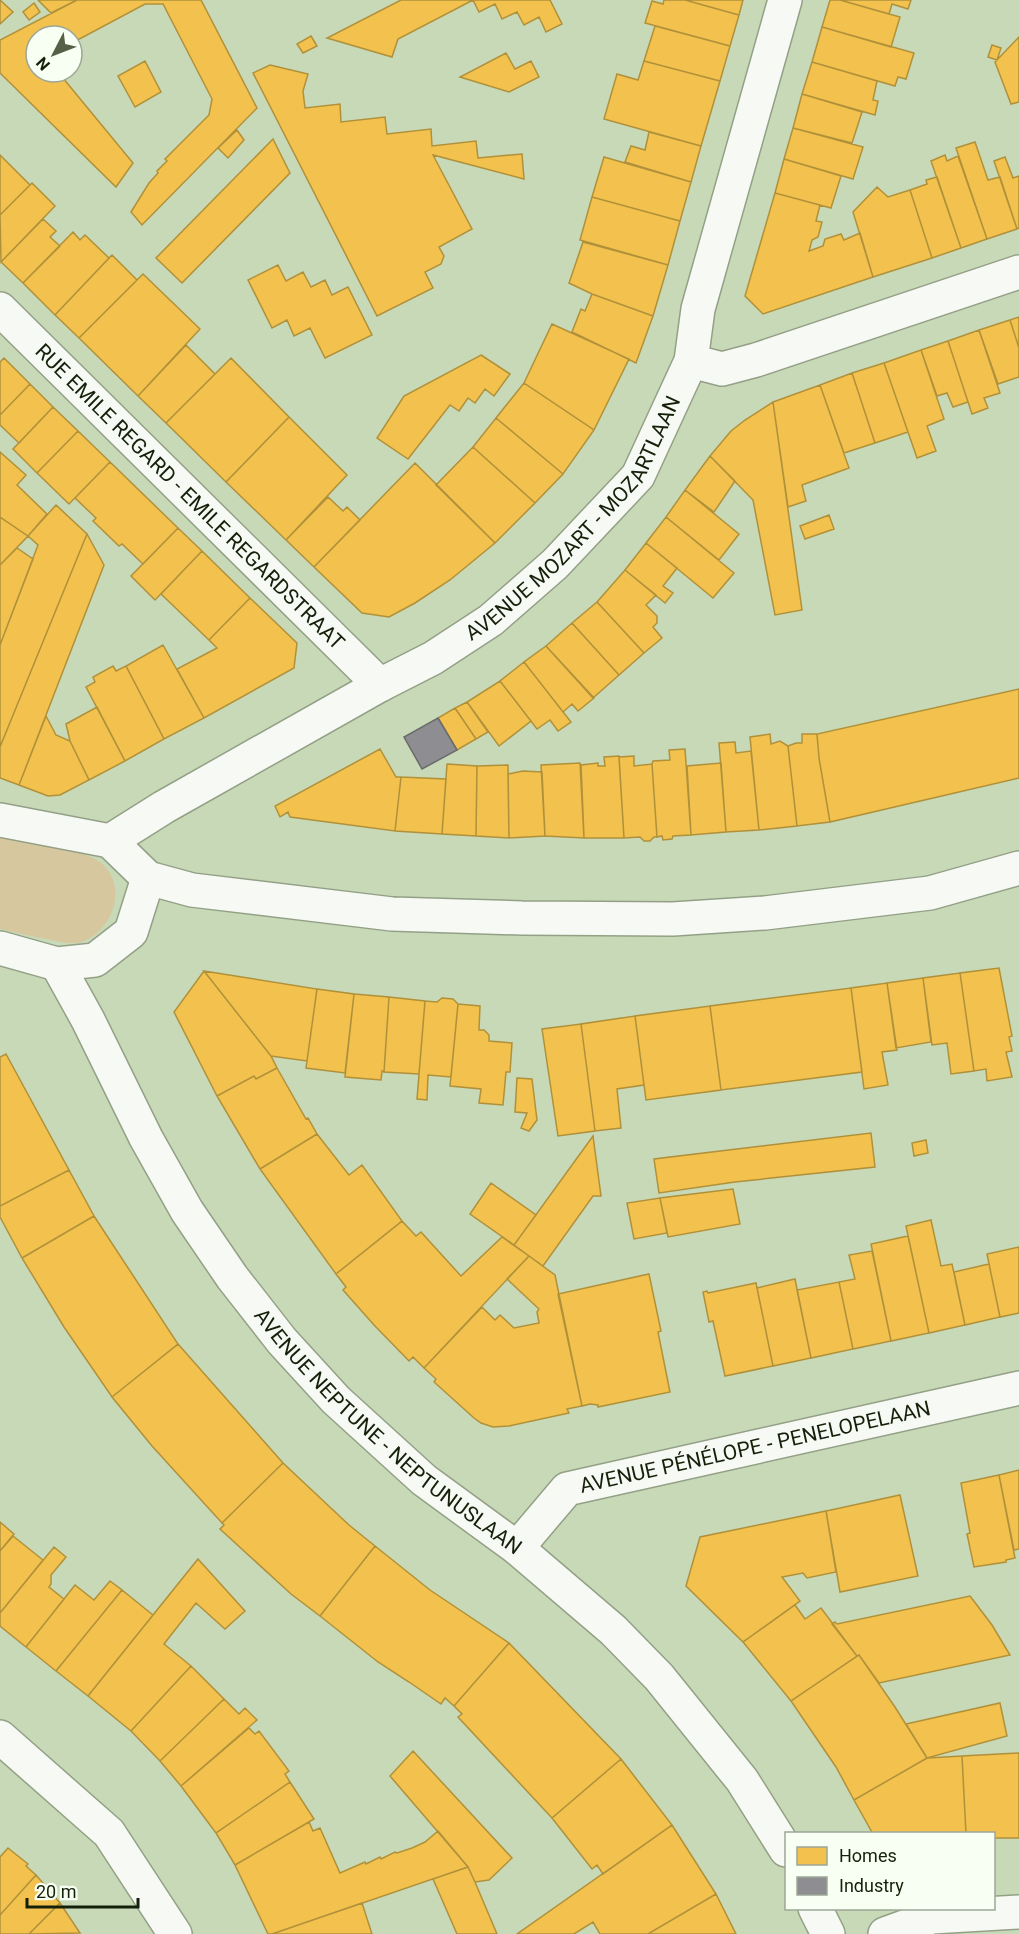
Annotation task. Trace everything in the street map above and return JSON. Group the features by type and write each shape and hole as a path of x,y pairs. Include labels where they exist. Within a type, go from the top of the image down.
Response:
{"street":[{"name":"AVENUE MOZART - MOZARTLAAN","path":"110,841 164,807 380,685 433,658 491,620 555,564 638,476 690,361 698,309 785,0"},
{"path":"690,361 722,369 756,360 1019,272"},
{"name":"RUE EMILE REGARD - EMILE REGARDSTRAAT","path":"0,309 380,685"},
{"path":"0,820 110,841 148,878 192,890 392,914 672,919 765,913 930,893 1019,868"},
{"path":"0,948 57,964 95,960 131,932 148,878"},
{"name":"AVENUE NEPTUNE - NEPTUNUSLAAN","path":"57,964 146,1138 187,1211 232,1277 282,1341 336,1400 424,1480 517,1548 606,1624 660,1677 742,1780 785,1848"},
{"name":"AVENUE PÉNÉLOPE - PENELOPELAAN","path":"517,1548 567,1489 1019,1388"},
{"path":"0,1737 109,1833 175,1934"},
{"path":"816,1910 828,1934"},
{"path":"885,1934 932,1917 1019,1912"}],"shaded area":[{"path":"0,835 83,854 98,861 108,870 114,882 115,894 108,920 100,930 90,938 71,943 0,929"}],"building: Homes":[{"path":"0,0 13,12 0,24"},
{"path":"38,0 77,0 51,13"},
{"path":"77,0 201,0 257,108 142,225 131,212 158,173 157,171 167,161 165,159 209,115 212,99 163,4 145,4 84,37 84,24 31,24"},
{"path":"401,0 473,0 398,39 392,57 327,38"},
{"path":"473,0 550,0 562,24 546,32 539,17 524,25 517,12 502,19 495,4 479,12"},
{"path":"664,0 685,0 739,15 730,46 645,23 652,1 663,4"},
{"path":"685,0 743,0 739,15"},
{"path":"830,0 840,0 900,17 891,47 822,27"},
{"path":"840,0 911,0 908,9 892,4 889,14"},
{"path":"34,3 40,12 29,20 23,12"},
{"path":"655,26 730,46 720,81 644,61"},
{"path":"822,27 914,53 906,79 898,77 895,86 812,62"},
{"path":"24,28 24,84 68,84 133,163 116,187 0,73 0,40"},
{"path":"311,36 317,46 303,53 297,44"},
{"path":"1019,37 1019,102 1011,104 995,62"},
{"path":"992,45 1001,48 997,60 988,57"},
{"path":"506,53 515,69 531,61 539,77 509,92 460,77"},
{"path":"145,61 161,92 135,107 118,76"},
{"path":"644,61 720,81 701,146 604,119 617,74 638,80"},
{"path":"812,62 877,81 873,100 878,101 875,115 802,94"},
{"path":"270,65 308,74 303,91 305,108 340,104 341,122 385,117 387,134 431,129 432,146 476,141 478,158 522,154 524,179 433,155 472,229 439,247 444,256 441,264 425,272 433,288 377,316 253,73"},
{"path":"802,94 862,112 852,143 793,128"},
{"path":"793,128 863,147 853,179 784,159"},
{"path":"237,130 244,140 228,158 218,148"},
{"path":"649,132 701,146 691,182 625,162 631,146 645,150"},
{"path":"273,139 290,173 182,283 156,258"},
{"path":"975,142 988,180 1000,177 1017,229 987,239 956,148"},
{"path":"0,155 30,185 0,215"},
{"path":"945,155 947,161 958,156 987,239 961,248 931,161"},
{"path":"604,157 691,182 680,221 592,197"},
{"path":"1005,157 1013,178 1019,176 1019,228 1017,229 994,161"},
{"path":"784,159 841,176 831,208 775,193"},
{"path":"937,177 961,248 932,258 910,190 927,184 926,180"},
{"path":"32,183 55,206 1,262 0,215"},
{"path":"877,187 888,197 910,190 932,258 873,277 853,212"},
{"path":"775,193 820,205 816,221 822,222 818,237 812,240 809,251 823,246 825,239 841,234 844,240 860,233 873,277 763,314 745,296"},
{"path":"592,197 680,221 668,265 580,240"},
{"path":"43,219 56,231 50,237 60,246 23,283 1,262"},
{"path":"73,232 80,240 85,235 109,258 55,315 23,283"},
{"path":"583,242 668,265 653,316 592,294 569,283"},
{"path":"112,255 137,280 79,338 55,315"},
{"path":"278,265 286,281 303,272 311,287 325,280 332,295 348,287 372,335 325,358 310,328 294,336 287,320 272,328 248,280"},
{"path":"143,274 200,329 138,396 79,338"},
{"path":"592,294 653,316 636,363 572,332 581,309 585,311"},
{"path":"1019,317 1019,348 1010,320"},
{"path":"1010,320 1019,348 1019,377 998,384 979,330"},
{"path":"552,324 629,359 594,430 524,383"},
{"path":"979,330 1000,393 984,398 988,408 972,414 948,341"},
{"path":"948,341 968,402 953,407 947,393 937,396 921,350"},
{"path":"186,345 215,374 166,423 138,396"},
{"path":"921,350 944,419 927,426 936,451 917,458 884,363"},
{"path":"481,355 510,374 494,396 485,389 475,403 468,398 459,411 450,405 408,459 377,438 404,396"},
{"path":"4,358 30,384 0,415 0,362"},
{"path":"231,358 289,417 226,482 166,423"},
{"path":"884,363 908,432 875,443 852,373"},
{"path":"852,373 875,443 844,453 820,385"},
{"path":"524,383 594,430 563,474 496,418"},
{"path":"30,384 53,407 19,443 0,425 0,415"},
{"path":"820,385 849,468 802,485 806,501 788,507 773,402"},
{"path":"773,402 802,610 775,615 753,500 710,456 731,431"},
{"path":"53,407 78,431 37,473 13,449"},
{"path":"289,417 347,475 286,540 226,482"},
{"path":"496,418 563,474 535,503 473,447"},
{"path":"78,431 110,462 69,504 37,473"},
{"path":"473,447 535,503 495,543 436,485"},
{"path":"0,452 26,475 17,485 47,514 28,536 0,517"},
{"path":"710,456 735,481 714,512 685,490"},
{"path":"110,462 178,528 143,564 122,544 119,546 93,521 96,518 75,498"},
{"path":"415,463 495,543 450,580 389,617 362,613 314,567"},
{"path":"685,490 739,534 719,560 666,517"},
{"path":"328,497 343,511 347,507 360,520 314,567 286,540"},
{"path":"56,505 87,534 0,747 0,645 38,545 28,536"},
{"path":"829,515 834,529 805,539 800,526"},
{"path":"0,517 28,536 0,565"},
{"path":"666,517 734,573 713,598 646,543"},
{"path":"178,528 202,551 155,600 131,576"},
{"path":"87,534 104,565 19,785 0,778 0,747"},
{"path":"646,543 677,568 663,586 673,593 665,603 625,570"},
{"path":"17,548 33,559 0,645 0,565"},
{"path":"202,551 250,598 209,640 161,594"},
{"path":"625,570 656,595 646,605 657,616 657,623 653,627 662,638 644,653 597,602"},
{"path":"250,598 297,643 294,668 204,718 177,669 217,648 209,640"},
{"path":"597,602 644,653 619,675 572,623"},
{"path":"572,623 619,675 593,698 546,646"},
{"path":"163,645 204,718 164,739 126,666"},
{"path":"546,646 594,698 578,711 572,704 563,712 524,662"},
{"path":"524,662 571,722 558,731 550,720 537,729 500,681"},
{"path":"113,666 116,671 126,666 164,739 125,761 86,687 95,682 93,677"},
{"path":"500,681 531,721 499,746 467,702"},
{"path":"1019,689 1019,778 830,822 817,734"},
{"path":"467,702 488,732 476,739 455,708"},
{"path":"97,707 125,761 89,780 70,741 66,724"},
{"path":"455,708 476,739 457,750 438,718"},
{"path":"46,716 56,735 70,741 89,780 60,795 48,796 19,785"},
{"path":"770,734 771,744 780,741 788,746 797,826 759,830 750,737"},
{"path":"802,734 817,734 830,822 797,826 788,746 802,743"},
{"path":"735,742 736,753 751,751 759,830 726,832 719,743"},
{"path":"380,749 396,777 401,777 395,831 290,817 288,812 280,817 275,806"},
{"path":"685,749 691,835 673,836 672,839 663,840 662,836 657,837 652,764 653,761 670,760 669,750"},
{"path":"619,756 624,838 584,838 581,765 598,763 598,766 605,766 604,757"},
{"path":"634,756 634,766 652,764 657,837 650,841 644,841 640,837 624,838 619,757"},
{"path":"580,763 584,838 545,836 541,765"},
{"path":"721,763 726,832 691,835 687,766"},
{"path":"447,764 477,766 476,836 442,834"},
{"path":"508,765 509,838 476,836 477,766"},
{"path":"523,771 542,772 545,836 509,838 508,774"},
{"path":"401,777 446,779 442,834 395,831"},
{"path":"999,968 1012,1036 1009,1037 1012,1051 1006,1052 1012,1077 987,1081 986,1069 974,1071 960,973"},
{"path":"204,971 271,1056 277,1068 256,1079 254,1076 217,1096 174,1012"},
{"path":"204,971 317,989 307,1061 271,1056"},
{"path":"960,973 974,1071 951,1074 947,1043 932,1045 923,978"},
{"path":"923,978 931,1042 896,1048 887,983"},
{"path":"887,983 897,1050 882,1052 888,1085 864,1089 851,988"},
{"path":"851,988 862,1072 721,1090 710,1006"},
{"path":"317,989 354,994 345,1073 306,1068"},
{"path":"354,994 389,997 384,1072 382,1071 381,1080 345,1077"},
{"path":"389,997 425,1001 419,1074 384,1072"},
{"path":"442,998 453,999 458,1004 451,1077 428,1075 427,1100 417,1099 425,1001 437,1002"},
{"path":"458,1004 480,1006 479,1030 484,1030 489,1035 489,1041 512,1043 510,1072 506,1072 503,1105 479,1103 481,1089 450,1086"},
{"path":"710,1006 721,1090 646,1100 635,1016"},
{"path":"635,1016 644,1085 617,1089 621,1128 595,1131 581,1024"},
{"path":"581,1024 595,1131 558,1136 542,1029"},
{"path":"6,1054 69,1170 0,1206 0,1057"},
{"path":"277,1068 317,1134 260,1169 217,1096 254,1076 256,1079"},
{"path":"517,1078 532,1079 537,1120 529,1131 521,1128 527,1113 515,1112"},
{"path":"871,1133 875,1167 735,1182 659,1193 654,1159"},
{"path":"317,1134 349,1175 362,1165 402,1221 336,1274 260,1169"},
{"path":"593,1136 601,1196 593,1196 543,1266 514,1245"},
{"path":"926,1140 928,1153 914,1156 912,1143"},
{"path":"69,1170 94,1216 22,1258 0,1217 0,1206"},
{"path":"491,1183 536,1215 514,1245 470,1214"},
{"path":"733,1189 740,1224 668,1237 660,1198"},
{"path":"660,1198 667,1233 634,1239 627,1203"},
{"path":"94,1216 178,1344 112,1397 64,1327 22,1258"},
{"path":"931,1220 941,1266 952,1264 965,1325 929,1333 906,1226"},
{"path":"402,1221 416,1236 421,1232 461,1276 502,1237 529,1256 424,1368 413,1357 409,1361 374,1325 343,1290 346,1287 336,1274"},
{"path":"908,1236 929,1333 891,1341 871,1244"},
{"path":"1019,1247 1019,1313 1000,1317 987,1254"},
{"path":"872,1251 891,1341 853,1349 839,1282 855,1279 849,1255"},
{"path":"529,1256 555,1275 582,1406 567,1409 569,1413 509,1426 493,1427 474,1418 434,1382 436,1379 424,1368 482,1307 495,1320 500,1315 514,1328 539,1323 537,1312 539,1309 507,1279"},
{"path":"989,1264 1000,1317 965,1325 954,1272"},
{"path":"649,1274 661,1331 658,1332 670,1392 598,1407 598,1405 590,1404 582,1406 558,1294"},
{"path":"795,1279 811,1358 773,1366 757,1288"},
{"path":"839,1282 853,1349 811,1358 797,1290"},
{"path":"756,1283 773,1366 725,1376 713,1321 709,1322 703,1292 708,1293"},
{"path":"178,1344 283,1463 222,1523 152,1446 112,1397"},
{"path":"283,1463 349,1525 375,1546 320,1616 291,1594 220,1529 224,1525 222,1523"},
{"path":"1019,1470 1019,1549 1014,1550 999,1475"},
{"path":"999,1475 1015,1558 1006,1560 1006,1562 974,1567 967,1534 970,1533 961,1483"},
{"path":"900,1495 918,1576 840,1592 826,1511"},
{"path":"826,1511 836,1572 807,1578 803,1573 782,1577 800,1601 743,1642 686,1586 700,1537"},
{"path":"0,1522 14,1534 0,1551"},
{"path":"13,1536 43,1560 0,1613 0,1551"},
{"path":"375,1546 430,1590 509,1643 454,1706 445,1698 441,1704 378,1662 320,1616"},
{"path":"54,1547 66,1557 51,1575 49,1587 64,1599 26,1647 0,1626 0,1613"},
{"path":"198,1559 245,1611 225,1629 196,1603 164,1644 191,1666 131,1731 88,1696"},
{"path":"110,1581 122,1590 56,1671 26,1647 75,1585 94,1600"},
{"path":"122,1590 153,1615 88,1696 56,1671"},
{"path":"970,1596 992,1625 1010,1655 879,1683 859,1655 857,1656 832,1624 835,1622 837,1624"},
{"path":"795,1605 805,1619 821,1608 857,1656 791,1701 743,1642"},
{"path":"509,1643 621,1759 552,1818 458,1717 462,1714 454,1706"},
{"path":"859,1655 927,1758 854,1800 836,1767 791,1701"},
{"path":"191,1666 224,1699 160,1761 131,1731"},
{"path":"224,1699 239,1714 245,1708 257,1720 181,1786 160,1761"},
{"path":"1000,1703 1007,1736 927,1758 906,1724"},
{"path":"249,1728 255,1734 259,1731 289,1771 285,1774 290,1782 216,1833 181,1786"},
{"path":"413,1751 512,1858 489,1880 475,1882 468,1867 390,1776"},
{"path":"1019,1753 1019,1838 995,1838 995,1832 966,1832 962,1756"},
{"path":"962,1756 966,1832 872,1832 854,1800 927,1758"},
{"path":"621,1759 672,1825 603,1874 597,1865 592,1869 552,1818"},
{"path":"290,1782 314,1819 235,1865 216,1833"},
{"path":"309,1822 313,1831 320,1828 340,1873 365,1862 366,1864 380,1857 381,1859 395,1852 412,1848 425,1842 438,1831 468,1867 268,1934 235,1865"},
{"path":"672,1825 716,1894 648,1934 600,1934 593,1922 574,1934 517,1934"},
{"path":"8,1848 28,1864 26,1866 36,1875 0,1915 0,1857"},
{"path":"468,1867 497,1934 457,1934 433,1879"},
{"path":"36,1875 60,1903 29,1934 0,1934 0,1915"},
{"path":"716,1894 736,1934 648,1934"},
{"path":"60,1903 80,1933 29,1934"},
{"path":"362,1903 372,1934 272,1934"}],"building: Industry":[{"path":"438,718 457,750 422,769 404,737"}]}
